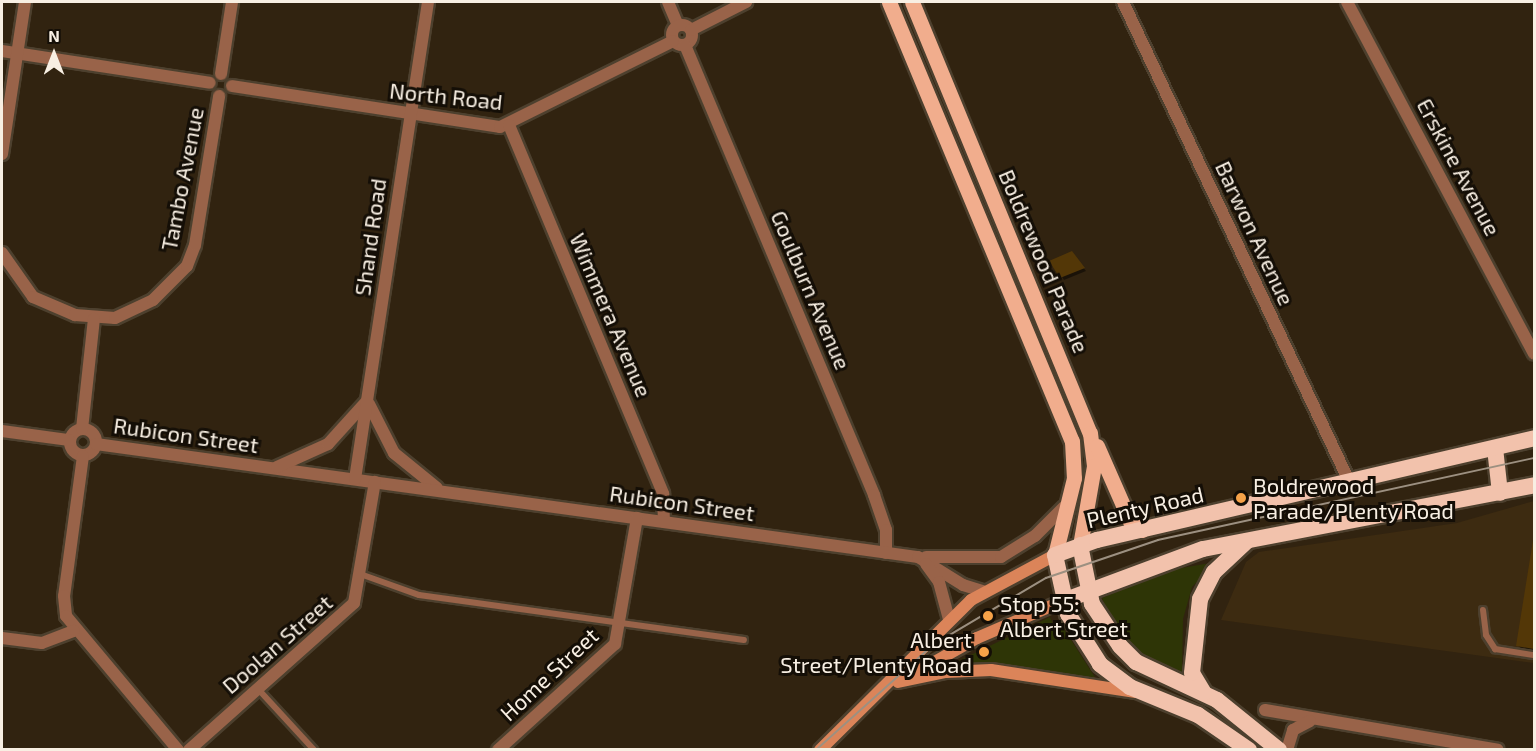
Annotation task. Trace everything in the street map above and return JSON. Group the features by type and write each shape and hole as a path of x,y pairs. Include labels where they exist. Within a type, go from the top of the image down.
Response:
{"highway":[{"name":"Plenty Road","path":"1055,555 1080,545 1534,438"},
{"path":"1495,448 1500,493"},
{"name":"Plenty Road","path":"1063,602 1160,561 1250,538 1534,485"},
{"path":"1204,693 1192,673 1200,599 1214,572 1250,538"},
{"path":"1080,545 1087,591 1108,632 1136,662 1204,693 1279,750"},
{"path":"1055,555 1063,602 1094,657 1147,695 1198,715 1249,750"}],"main road":[{"name":"Boldrewood Parade","path":"889,2 962,170 1072,441 1074,478 1064,507 1055,555"},
{"name":"Boldrewood Parade","path":"912,2 1090,433 1094,466 1080,545"},
{"path":"962,170 979,163"},
{"path":"1090,433 1128,518 1142,530"},
{"name":"Plenty Road","path":"820,750 881,692 949,619 984,591 1055,555"},
{"name":"Plenty Road","path":"881,692 977,638 1063,602"},
{"path":"898,682 946,672 991,670 1147,695"}],"street":[{"path":"2,154 25,2"},
{"path":"210,83 221,74 232,2"},
{"name":"Shand Road","path":"355,480 428,2"},
{"path":"668,2 678,26 673,41 685,45 691,30 746,2"},
{"name":"Barwon Avenue","path":"1123,2 1350,483"},
{"name":"Erskine Avenue","path":"1347,2 1534,353"},
{"path":"678,26 691,30"},
{"name":"North Road","path":"232,86 410,115 509,125 673,41"},
{"name":"Goulburn Avenue","path":"685,45 874,495 887,532 886,553"},
{"path":"2,51 210,83 219,96 232,86 221,74"},
{"name":"Tambo Avenue","path":"94,319 134,311 171,287 187,266 201,217 219,96"},
{"name":"Wimmera Avenue","path":"509,125 663,494 664,522"},
{"path":"2,253 33,297 94,319 82,429 69,440 2,431"},
{"name":"Rubicon Street","path":"271,468 328,444 368,400 399,459 449,492"},
{"path":"82,429 93,433 96,444 82,456 64,596 74,631 178,750"},
{"path":"69,440 74,453 82,456"},
{"name":"Rubicon Street","path":"96,444 914,556 990,560 1032,539"},
{"name":"Doolan Street","path":"189,750 348,609 363,575 375,483"},
{"name":"Boldrewood Parade","path":"1032,539 1064,507"},
{"name":"Home Street","path":"498,750 603,659 622,624 637,518"},
{"name":"Rubicon Street","path":"914,556 963,585 984,591"},
{"name":"Rubicon Street","path":"914,556 935,573 949,619"},
{"path":"2,638 42,642 74,631"},
{"path":"1265,710 1498,750"},
{"path":"1287,750 1293,730 1314,720"}],"lane":[{"path":"363,575 419,595 744,640"},
{"path":"1483,610 1486,635 1496,649 1534,655"},
{"path":"258,689 314,750"}],"shaded area":[{"path":"1534,501 1534,663 1221,620 1246,562 1259,552 1457,523"}],"green space":[{"path":"1216,562 1192,587 1183,619 1182,676 1142,655 1111,620 1102,598 1170,570"},
{"path":"1050,617 1053,624 1059,621 1096,679 1005,665 950,665"}],"building":[{"path":"1072,251 1085,268 1060,278 1049,261"},
{"path":"1534,534 1534,649 1516,646"}],"tram line":[{"path":"816,750 933,645 1046,578 1158,540 1534,458"}],"place":[{"name":"Boldrewood Parade/Plenty Road","path":"1241,498"},
{"name":"Stop 55: Albert Street","path":"988,616"},
{"name":"Albert Street/Plenty Road","path":"984,652"}]}
